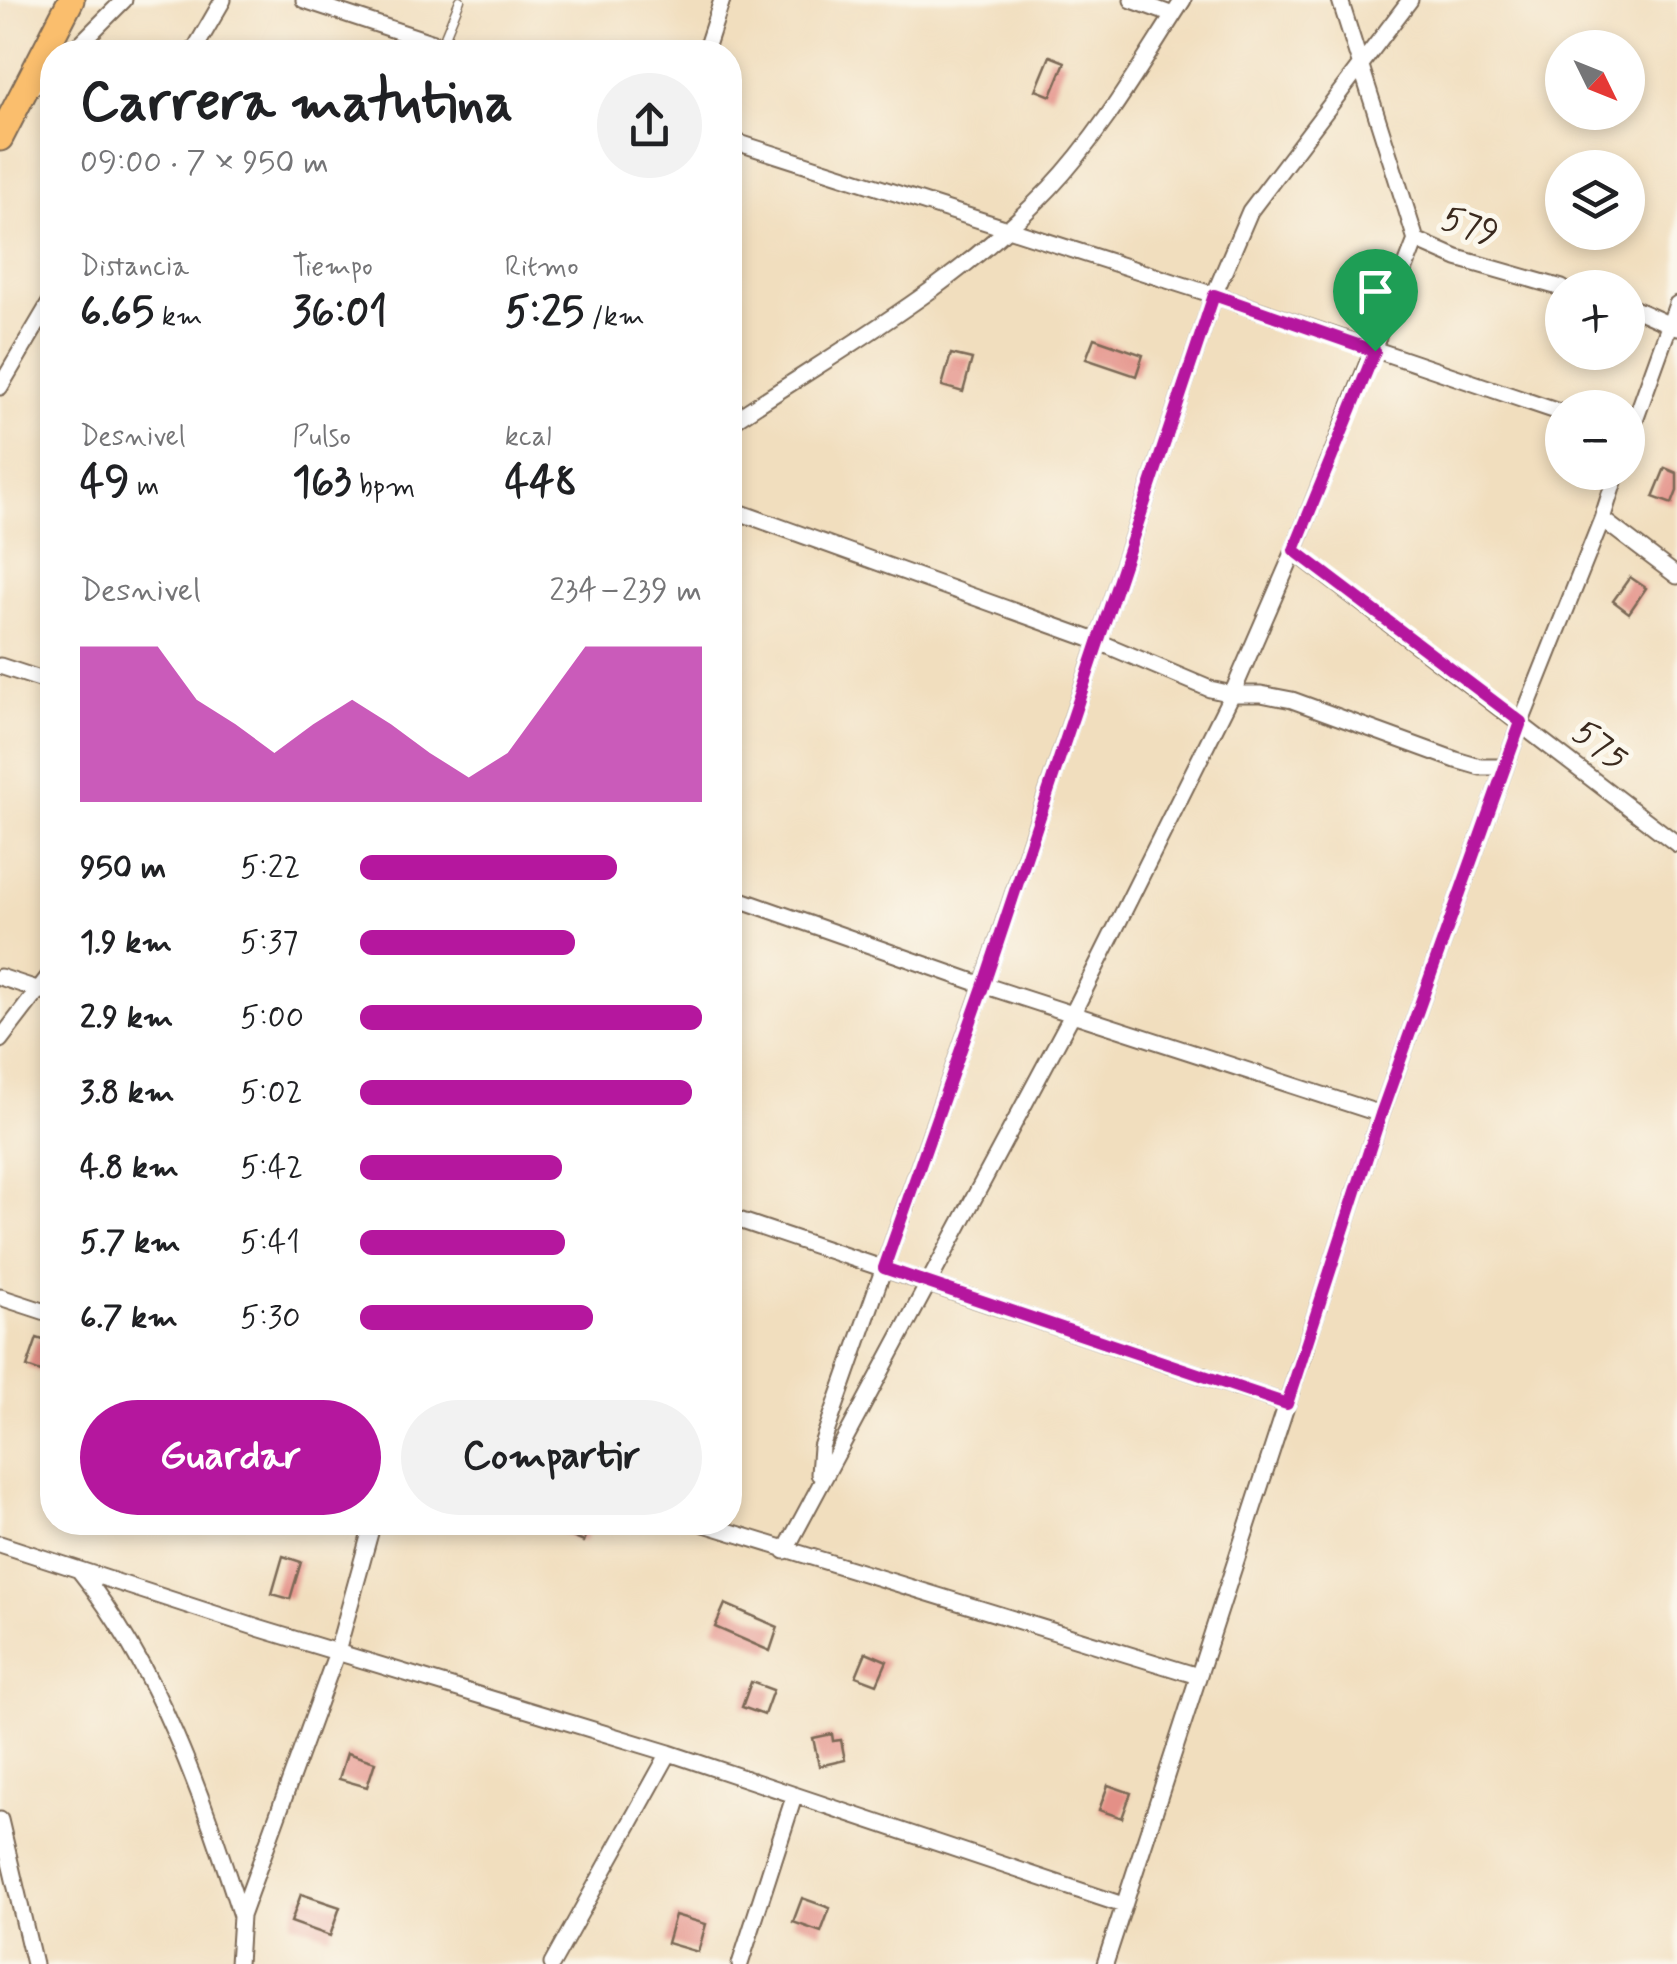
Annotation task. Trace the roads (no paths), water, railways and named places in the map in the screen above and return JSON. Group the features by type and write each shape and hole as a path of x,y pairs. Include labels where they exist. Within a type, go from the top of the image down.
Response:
{"main road":[{"path":"50,40 70,0"},
{"path":"0,138 40,60"}],"street":[{"path":"84,40 124,0"},
{"path":"200,40 223,0"},
{"path":"304,0 330,4 425,40"},
{"path":"709,40 722,0"},
{"path":"1132,0 1174,15"},
{"path":"742,416 947,278 1005,231 1084,148 1183,0"},
{"path":"784,1551 1072,1013 1232,694 1375,351 1416,240 1340,0"},
{"path":"819,1482 820,1447 984,984 1214,295 1250,211 1410,0"},
{"path":"22,96 40,80"},
{"path":"742,144 1214,295 1545,406"},
{"name":"579","path":"1416,240 1457,258 1545,283"},
{"path":"1645,396 1674,325 1677,304"},
{"path":"1645,313 1674,325"},
{"path":"0,387 40,319"},
{"path":"1105,1964 1381,1114 1521,722 1611,490"},
{"path":"742,514 1099,642 1232,694 1292,700 1456,760 1480,767 1505,767"},
{"path":"1602,519 1677,576"},
{"name":"575","path":"1294,550 1677,844"},
{"path":"0,666 40,679"},
{"path":"742,900 1381,1114"},
{"path":"0,977 40,990"},
{"path":"0,1040 40,997"},
{"path":"742,1221 1287,1404"},
{"path":"0,1297 40,1310"},
{"path":"238,1964 242,1916 337,1652 370,1535"},
{"path":"737,1535 1198,1676"},
{"path":"0,1544 668,1753 1123,1906"},
{"path":"79,1570 110,1608 177,1737 242,1916"},
{"path":"552,1964 668,1753"},
{"path":"740,1964 794,1796"},
{"path":"0,1820 34,1964"}],"lane":[{"path":"443,40 460,0"}]}
